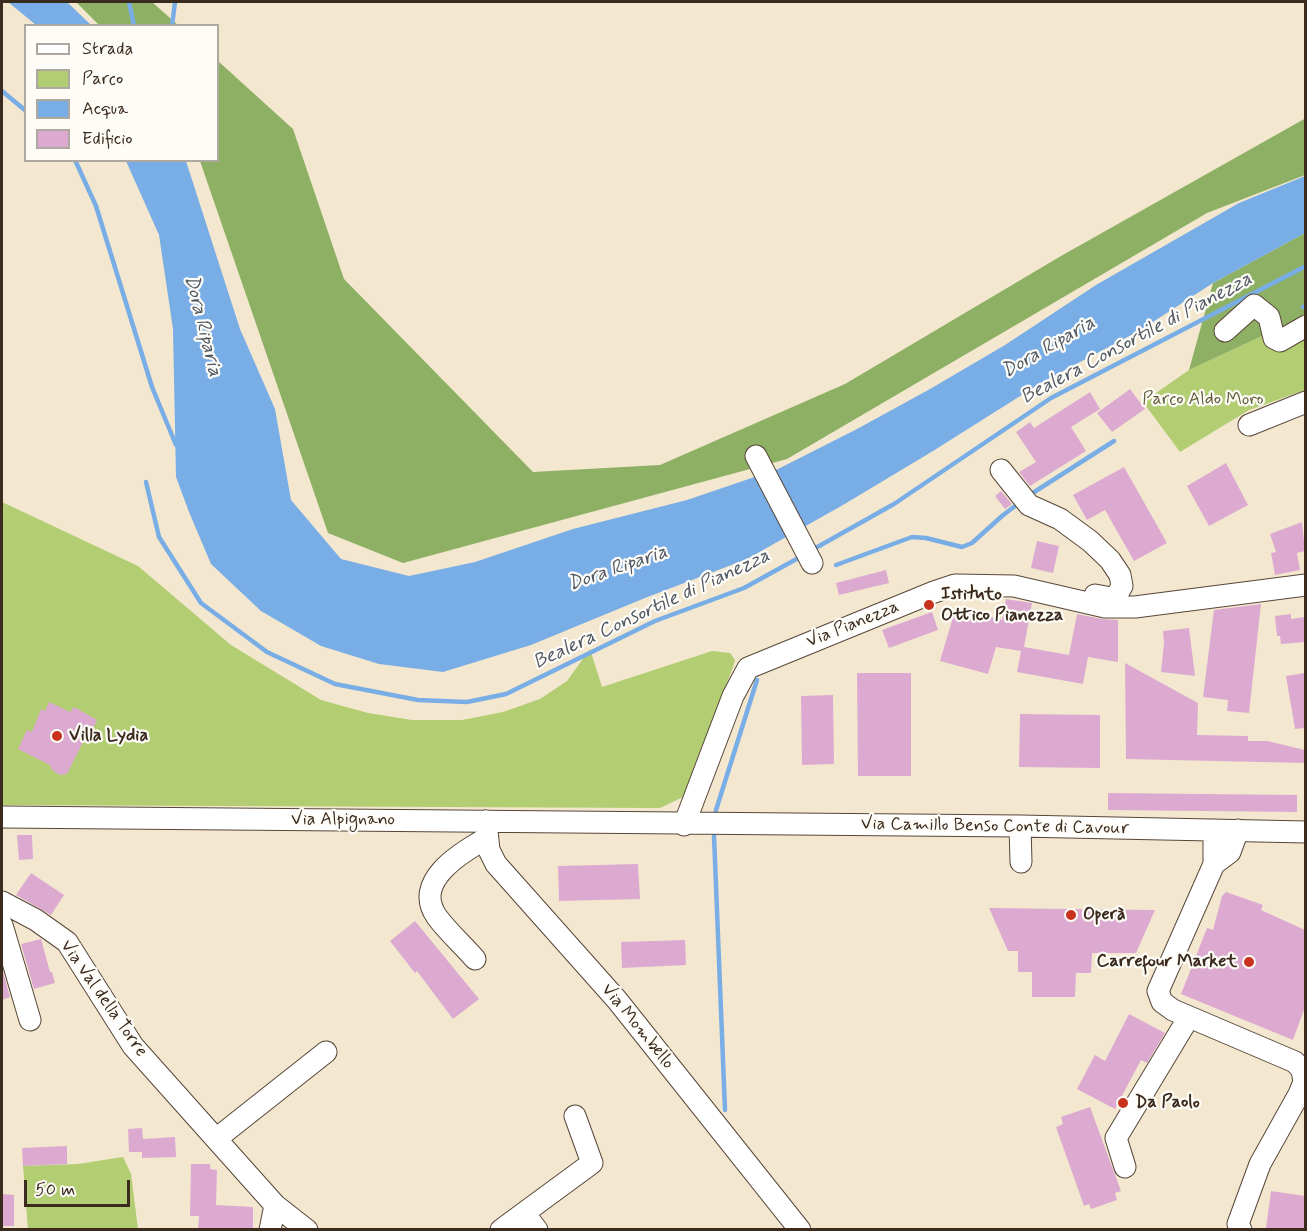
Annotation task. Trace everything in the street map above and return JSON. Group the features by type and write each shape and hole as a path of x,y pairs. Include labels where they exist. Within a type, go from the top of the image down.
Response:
{"street":[{"path":"1225,331 1254,304 1269,317 1274,338 1280,341 1305,326"},
{"path":"1249,425 1305,402"},
{"path":"756,456 812,563"},
{"path":"1001,470 1024,500 1060,519 1090,541 1110,560 1120,575 1122,586 1117,595 1110,598 1069,590 1064,598"},
{"name":"Via Pianezza","path":"684,825 733,696 747,668 934,592 955,585 1014,586 1105,607 1135,607 1305,585"},
{"name":"Via Alpignano","path":"2,817 486,829 684,825"},
{"name":"Via Camillo Benso Conte di Cavour","path":"684,825 1020,826 1305,832"},
{"path":"1020,826 1021,862"},
{"path":"475,959 436,916 429,900 430,888 438,874 486,829"},
{"name":"Via Mombello","path":"486,829 489,850 496,864 617,1000 800,1230"},
{"path":"1214,830 1214,864 1158,991 1162,1002 1173,1010 1295,1062 1302,1070 1304,1082 1260,1164 1238,1224 1241,1230"},
{"path":"1214,864 1230,852 1238,830"},
{"name":"Via Val della Torre","path":"2,902 36,920 67,942 133,1046 275,1205 307,1230"},
{"path":"2,925 30,1020"},
{"path":"1125,1167 1116,1138 1189,1017"},
{"path":"216,1139 326,1052"},
{"path":"501,1230 592,1163 576,1116"},
{"path":"270,1230 275,1205"},
{"path":"524,1213 537,1230"}],"green space":[{"path":"76,2 152,2 177,24 98,24"},
{"path":"219,62 293,129 344,279 533,472 660,465 845,384 1061,256 1306,118 1305,175 1207,213 787,459 403,563 328,533 200,162 219,162"},
{"path":"1305,233 1305,316 1189,370 1213,283"},
{"name":"Parco Aldo Moro","path":"1305,316 1305,390 1249,410 1180,452 1143,402 1189,370"},
{"path":"2,502 138,566 231,645 321,700 368,713 412,720 462,720 503,712 540,699 567,681 590,649 602,687 712,651 730,653 735,660 683,797 660,808 2,805"},
{"path":"123,1157 131,1174 138,1229 28,1229 23,1166 78,1164"}],"water":[{"path":"8,2 67,2 90,24 35,24"},
{"name":"Dora Riparia","path":"126,162 186,162 240,329 275,409 291,500 341,559 409,576 475,562 573,529 687,500 778,469 930,389 1005,345 1096,285 1239,203 1305,176 1305,233 1213,283 1139,331 1044,381 843,505 747,559 531,645 443,672 379,664 321,646 261,611 211,564 176,477 173,329 159,235"}],"building":[{"path":"1130,389 1145,409 1112,432 1097,413"},
{"path":"1090,392 1100,409 1071,427 1086,451 1030,486 1019,472 1036,462 1016,432 1030,422 1034,428"},
{"path":"1226,463 1248,505 1209,526 1187,486"},
{"path":"1124,467 1167,543 1134,561 1105,510 1087,520 1073,495"},
{"path":"1001,491 1012,504 1005,509 995,496"},
{"path":"1302,522 1305,551 1297,553 1300,570 1275,575 1271,553 1276,552 1270,534"},
{"path":"1037,541 1059,546 1053,573 1031,568"},
{"path":"886,570 889,583 839,595 836,583"},
{"path":"1006,599 1032,603 1024,647 1069,655 1077,614 1118,620 1118,662 1088,657 1083,684 1017,672 1021,651 996,647 988,674 940,661 956,607 1002,620"},
{"path":"1261,604 1249,713 1227,711 1228,700 1203,697 1214,610"},
{"path":"932,612 938,630 889,648 882,630"},
{"path":"1291,614 1291,619 1305,617 1305,642 1281,644 1280,636 1277,636 1275,616"},
{"path":"1189,628 1195,676 1161,672 1163,631"},
{"path":"1125,663 1198,703 1197,735 1248,736 1248,741 1267,741 1305,750 1305,763 1126,759"},
{"path":"857,673 911,673 911,776 858,776"},
{"path":"1305,673 1305,728 1295,729 1286,676"},
{"path":"833,695 834,764 802,765 801,696"},
{"name":"Villa Lydia","path":"49,702 70,712 74,707 97,720 67,774 60,775 52,770 50,765 18,749 27,730 32,732 41,709 45,711"},
{"path":"1020,714 1100,715 1100,768 1019,767"},
{"path":"1108,793 1297,795 1297,812 1108,810"},
{"path":"17,835 32,835 33,859 19,860"},
{"path":"638,864 640,899 559,901 558,866"},
{"path":"31,873 64,895 51,915 16,895"},
{"name":"Carrefour Market","path":"1226,892 1263,905 1261,910 1305,930 1305,1007 1293,1040 1181,994 1207,928 1213,930 1222,896"},
{"path":"989,908 1155,910 1136,953 1092,953 1091,973 1076,973 1075,997 1032,997 1032,972 1018,972 1018,951 1008,951"},
{"path":"415,921 479,999 453,1019 417,971 415,973 390,941"},
{"path":"41,939 55,983 34,989 21,944"},
{"path":"685,940 686,965 622,968 621,942"},
{"path":"2,968 10,997 2,1000"},
{"path":"1129,1014 1165,1033 1147,1063 1141,1060 1115,1109 1077,1089 1095,1055 1105,1061"},
{"path":"1090,1107 1121,1191 1115,1193 1117,1200 1091,1209 1089,1204 1084,1206 1056,1127 1063,1124 1061,1117"},
{"path":"142,1128 143,1139 175,1137 176,1157 142,1158 142,1152 129,1152 128,1129"},
{"path":"67,1146 67,1164 23,1166 22,1148"},
{"path":"191,1164 210,1164 210,1169 217,1170 216,1205 253,1207 253,1230 198,1230 199,1216 190,1216"},
{"path":"1271,1191 1305,1196 1305,1230 1266,1228"},
{"path":"2,1194 14,1195 14,1226 2,1226"}],"waterway":[{"path":"129,2 134,24"},
{"path":"172,24 175,2"},
{"path":"2,91 24,109"},
{"path":"76,162 96,206 152,387 176,445 181,448"},
{"name":"Bealera Consortile di Pianezza","path":"812,550 894,504 1051,398 1306,266"},
{"path":"1028,496 1114,441"},
{"name":"Bealera Consortile di Pianezza","path":"146,482 159,537 201,603 267,652 335,684 418,700 467,702 506,694 655,621 744,588 802,556"},
{"path":"836,565 912,537 962,547 972,543 1019,503"},
{"path":"715,818 757,680"},
{"path":"714,836 725,1110"}],"place":[{"name":"Istituto Ottico Pianezza","path":"929,605"},
{"name":"Villa Lydia","path":"57,736"},
{"name":"Operà","path":"1071,915"},
{"name":"Carrefour Market","path":"1249,962"},
{"name":"Da Paolo","path":"1123,1103"}]}
